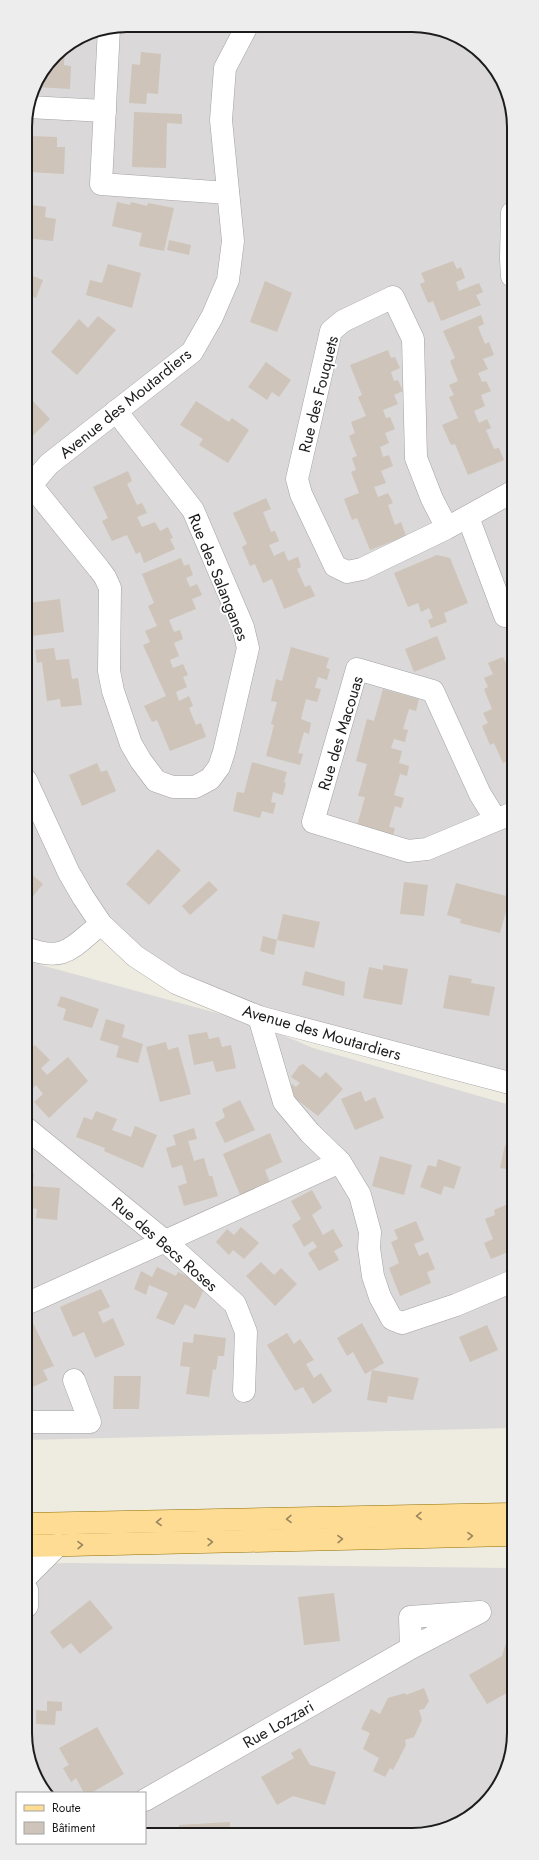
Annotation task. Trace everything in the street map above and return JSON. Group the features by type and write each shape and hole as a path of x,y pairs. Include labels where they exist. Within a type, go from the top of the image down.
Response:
{"main road":[{"path":"32,1524 507,1514"},
{"path":"32,1546 507,1535"}],"street":[{"name":"Avenue des Moutardiers","path":"32,486 49,464 192,352 212,317 228,280 233,241 221,120 225,68 244,32"},
{"path":"109,34 100,184 228,193"},
{"path":"34,107 104,111"},
{"name":"Rue des Fouquets","path":"447,528 432,500 416,458 413,339 393,297 343,321 331,331 297,479 301,494 336,566 347,572 362,570 447,528 507,495"},
{"name":"Rue des Salanganes","path":"32,495 99,569 110,588 110,671 113,691 132,744 156,781 173,787 195,787 210,779 219,767 224,752 248,648 243,627 193,510 116,411"},
{"path":"468,516 505,616"},
{"name":"Rue des Macouas","path":"357,669 433,691 480,794 505,817 426,849 408,850 312,822 357,669"},
{"name":"Avenue des Moutardiers","path":"32,793 69,873 83,898 101,924 135,956 176,983 259,1017 507,1082"},
{"path":"32,950 39,953 55,955 67,951 101,924"},
{"path":"259,1017 284,1102 310,1133 340,1162 360,1195 370,1232 369,1248 373,1276 380,1297 392,1319 395,1322 402,1323 449,1308 507,1284"},
{"name":"Rue des Becs Roses","path":"32,1133 166,1242 235,1304 246,1332 244,1391"},
{"path":"32,1301 340,1162"},
{"path":"32,1422 90,1422 74,1380"},
{"path":"32,1571 58,1545"},
{"name":"Rue Lozzari","path":"146,1799 411,1648"}],"shaded area":[{"path":"121,32 418,32 443,37 465,48 483,64 491,74 502,96 507,127 507,1082 176,983 101,924 67,951 32,951 32,121 35,102 39,91 48,74 69,52 79,45 96,37"},
{"path":"32,962 257,1024 313,1048 507,1104 507,1428 32,1440"},
{"path":"32,1564 507,1568 507,1739 500,1769 491,1786 470,1808 460,1815 443,1823 418,1828 146,1828 146,1792 53,1792 39,1769 35,1758 32,1739"}],"building":[{"path":"141,52 161,54 158,94 147,93 146,104 129,103 132,64 140,65"},
{"path":"65,56 64,65 71,66 70,89 41,87 48,74"},
{"path":"134,112 182,114 182,124 167,123 166,168 132,167"},
{"path":"32,136 57,137 57,147 65,147 64,174 32,172"},
{"path":"117,202 130,205 131,202 147,206 148,203 174,208 164,251 139,246 142,233 112,226"},
{"path":"32,205 46,207 45,217 56,219 53,241 32,239"},
{"path":"169,240 191,245 189,255 167,250"},
{"path":"453,261 457,269 461,267 465,278 456,282 459,291 479,283 483,292 476,295 481,305 441,321 433,301 428,303 420,284 425,282 421,273"},
{"path":"108,264 141,273 132,308 86,295 90,280 102,283"},
{"path":"32,276 43,280 36,298 32,296"},
{"path":"265,281 292,293 277,332 250,322"},
{"path":"481,315 484,324 478,327 485,344 489,342 494,355 483,359 488,369 478,373 482,382 486,381 491,391 481,395 485,406 474,411 479,423 487,419 491,428 486,430 494,449 499,448 504,460 468,475 455,444 451,445 442,425 458,418 449,397 454,395 449,385 458,381 450,361 455,358 443,331"},
{"path":"98,316 116,330 77,375 51,352 79,319 88,328"},
{"path":"388,350 391,358 395,357 400,368 391,372 394,381 398,380 403,391 394,395 398,404 383,410 386,418 390,417 395,429 385,433 389,443 380,447 383,457 389,455 393,466 381,471 386,483 374,487 378,497 388,493 393,503 388,505 395,525 401,522 406,536 370,550 357,518 352,520 344,499 359,493 351,472 356,470 352,458 357,456 349,436 355,433 351,422 366,416 358,397 362,395 350,365"},
{"path":"266,362 291,380 279,397 272,392 267,400 248,387"},
{"path":"32,400 50,419 32,436"},
{"path":"196,401 229,422 232,418 249,430 228,463 199,445 203,439 180,425"},
{"path":"128,471 132,481 127,484 137,505 142,503 147,513 137,517 142,527 155,522 160,531 168,527 173,538 170,539 175,549 144,563 140,552 136,554 127,535 112,541 102,521 108,518 93,487"},
{"path":"266,498 271,509 263,512 271,532 275,531 279,541 269,545 274,556 284,551 288,561 298,557 301,567 297,569 305,587 310,585 315,596 284,609 272,579 263,583 255,564 250,566 242,547 247,544 233,513"},
{"path":"437,555 450,558 468,603 444,613 447,622 431,628 428,620 433,618 429,608 421,612 418,603 408,607 394,573"},
{"path":"181,558 184,566 189,564 193,575 186,578 190,587 197,584 202,595 192,599 196,609 169,620 174,632 180,630 183,639 174,643 179,656 170,660 173,668 183,664 188,675 183,677 187,687 176,692 179,701 189,696 193,706 189,708 193,718 196,725 201,723 206,737 170,751 157,720 152,722 144,706 166,696 143,645 150,642 145,631 157,626 148,606 154,603 142,574"},
{"path":"60,599 64,632 32,636 32,602"},
{"path":"437,636 446,659 414,672 405,649"},
{"path":"291,647 329,658 326,668 330,669 327,680 318,677 315,688 321,689 317,702 306,699 301,719 311,723 309,734 304,732 298,753 303,754 300,765 266,756 274,725 271,724 277,702 271,701 276,679 282,681"},
{"path":"54,648 56,660 69,659 72,679 78,678 82,705 61,707 60,699 47,701 42,662 37,663 35,650"},
{"path":"503,657 507,666 507,761 503,763 494,743 490,745 482,726 488,723 483,713 492,709 484,689 488,687 484,678 493,674 488,663"},
{"path":"383,689 419,699 416,711 409,709 403,729 408,730 405,742 394,739 391,748 402,751 399,763 409,766 407,776 400,774 394,795 404,798 401,808 395,806 389,827 395,828 392,838 356,829 365,797 358,796 367,764 356,761 367,719 374,721"},
{"path":"252,762 287,772 284,782 286,783 283,795 273,792 271,802 276,803 273,814 262,811 260,818 233,811 237,792 244,793"},
{"path":"97,763 101,772 107,770 116,791 82,806 69,775"},
{"path":"158,849 181,870 149,905 126,884"},
{"path":"32,875 43,884 32,898"},
{"path":"209,881 218,890 190,915 182,906"},
{"path":"404,882 428,885 424,916 400,914"},
{"path":"456,883 507,896 507,908 500,933 460,923 461,919 447,915"},
{"path":"283,914 320,922 314,948 277,940"},
{"path":"263,936 277,940 274,955 260,951"},
{"path":"383,965 408,969 402,1005 363,998 369,967 383,970"},
{"path":"305,971 345,982 344,996 302,985"},
{"path":"449,975 472,979 471,983 495,987 489,1016 443,1008"},
{"path":"61,996 99,1009 92,1028 63,1020 66,1009 57,1006"},
{"path":"106,1019 125,1025 122,1037 143,1044 138,1063 116,1057 119,1046 100,1040"},
{"path":"207,1032 209,1039 219,1037 222,1047 231,1045 236,1068 216,1072 213,1061 194,1065 188,1035"},
{"path":"166,1042 168,1050 178,1047 191,1094 160,1102 146,1047"},
{"path":"35,1045 50,1060 41,1068 47,1075 68,1057 88,1081 49,1118 34,1102 43,1094 36,1085 32,1089 32,1048"},
{"path":"303,1064 320,1078 326,1072 343,1089 318,1116 286,1091 292,1084 296,1087 300,1083 291,1077 299,1066"},
{"path":"361,1091 365,1102 375,1097 384,1118 355,1130 341,1099"},
{"path":"240,1100 255,1130 225,1143 215,1123 225,1117 222,1109"},
{"path":"96,1111 117,1119 112,1130 131,1137 135,1126 157,1135 143,1168 104,1151 105,1148 76,1137 84,1117 92,1120"},
{"path":"194,1128 197,1139 188,1141 194,1161 204,1158 209,1176 212,1176 218,1196 184,1206 178,1186 187,1183 182,1165 172,1168 166,1148 176,1145 173,1135"},
{"path":"270,1133 282,1162 265,1170 270,1183 241,1197 223,1154"},
{"path":"505,1145 507,1146 507,1169 500,1168"},
{"path":"380,1156 412,1165 404,1195 372,1186"},
{"path":"438,1159 461,1167 454,1189 444,1186 441,1195 420,1187 428,1165 436,1167"},
{"path":"32,1174 34,1174 32,1186"},
{"path":"32,1186 60,1188 57,1220 36,1218 37,1209 32,1208"},
{"path":"312,1190 322,1208 312,1215 323,1235 333,1229 343,1246 334,1251 339,1260 319,1271 308,1253 317,1247 313,1241 304,1247 292,1225 301,1219 291,1201"},
{"path":"507,1205 507,1252 491,1259 484,1243 493,1239 485,1219 495,1215 494,1210"},
{"path":"416,1221 424,1240 414,1244 419,1256 428,1252 435,1269 427,1272 431,1283 400,1296 389,1268 399,1263 391,1242 398,1239 394,1230"},
{"path":"241,1227 259,1243 244,1259 233,1250 229,1255 216,1242 227,1229 234,1235"},
{"path":"261,1262 274,1275 281,1268 297,1284 275,1306 246,1276"},
{"path":"157,1267 176,1276 178,1272 206,1285 195,1309 185,1304 174,1325 156,1318 168,1293 149,1285 146,1295 134,1289 141,1271 152,1277"},
{"path":"101,1289 110,1307 98,1312 103,1323 113,1318 125,1345 95,1358 84,1332 73,1337 60,1307"},
{"path":"32,1321 54,1366 43,1370 48,1380 32,1387"},
{"path":"362,1323 384,1363 365,1374 353,1352 347,1356 337,1338"},
{"path":"487,1325 498,1350 470,1362 459,1337"},
{"path":"287,1333 294,1344 300,1339 314,1360 306,1364 314,1378 321,1373 332,1391 313,1404 303,1387 295,1391 267,1345"},
{"path":"194,1334 226,1338 224,1356 218,1356 216,1370 213,1369 209,1397 186,1394 190,1367 180,1366 183,1342 193,1343"},
{"path":"372,1370 419,1378 413,1400 388,1396 387,1403 367,1400"},
{"path":"114,1376 141,1376 139,1409 113,1409"},
{"path":"334,1593 340,1641 304,1645 298,1597"},
{"path":"90,1600 113,1628 80,1654 71,1643 63,1649 50,1632"},
{"path":"507,1643 507,1693 487,1704 469,1675 502,1656"},
{"path":"424,1688 429,1701 424,1709 419,1710 422,1720 414,1737 405,1740 406,1745 393,1770 390,1768 385,1777 373,1771 379,1758 363,1749 370,1733 361,1729 371,1709 380,1714 388,1698 405,1693 406,1695"},
{"path":"47,1701 62,1702 62,1711 56,1711 55,1725 36,1724 36,1710 47,1711"},
{"path":"97,1727 124,1774 93,1792 83,1792 76,1778 71,1782 63,1768 69,1765 59,1748"},
{"path":"300,1748 310,1765 336,1772 325,1805 293,1796 277,1805 261,1777 294,1758 291,1753"},
{"path":"230,1822 230,1828 179,1828 179,1825"}]}
